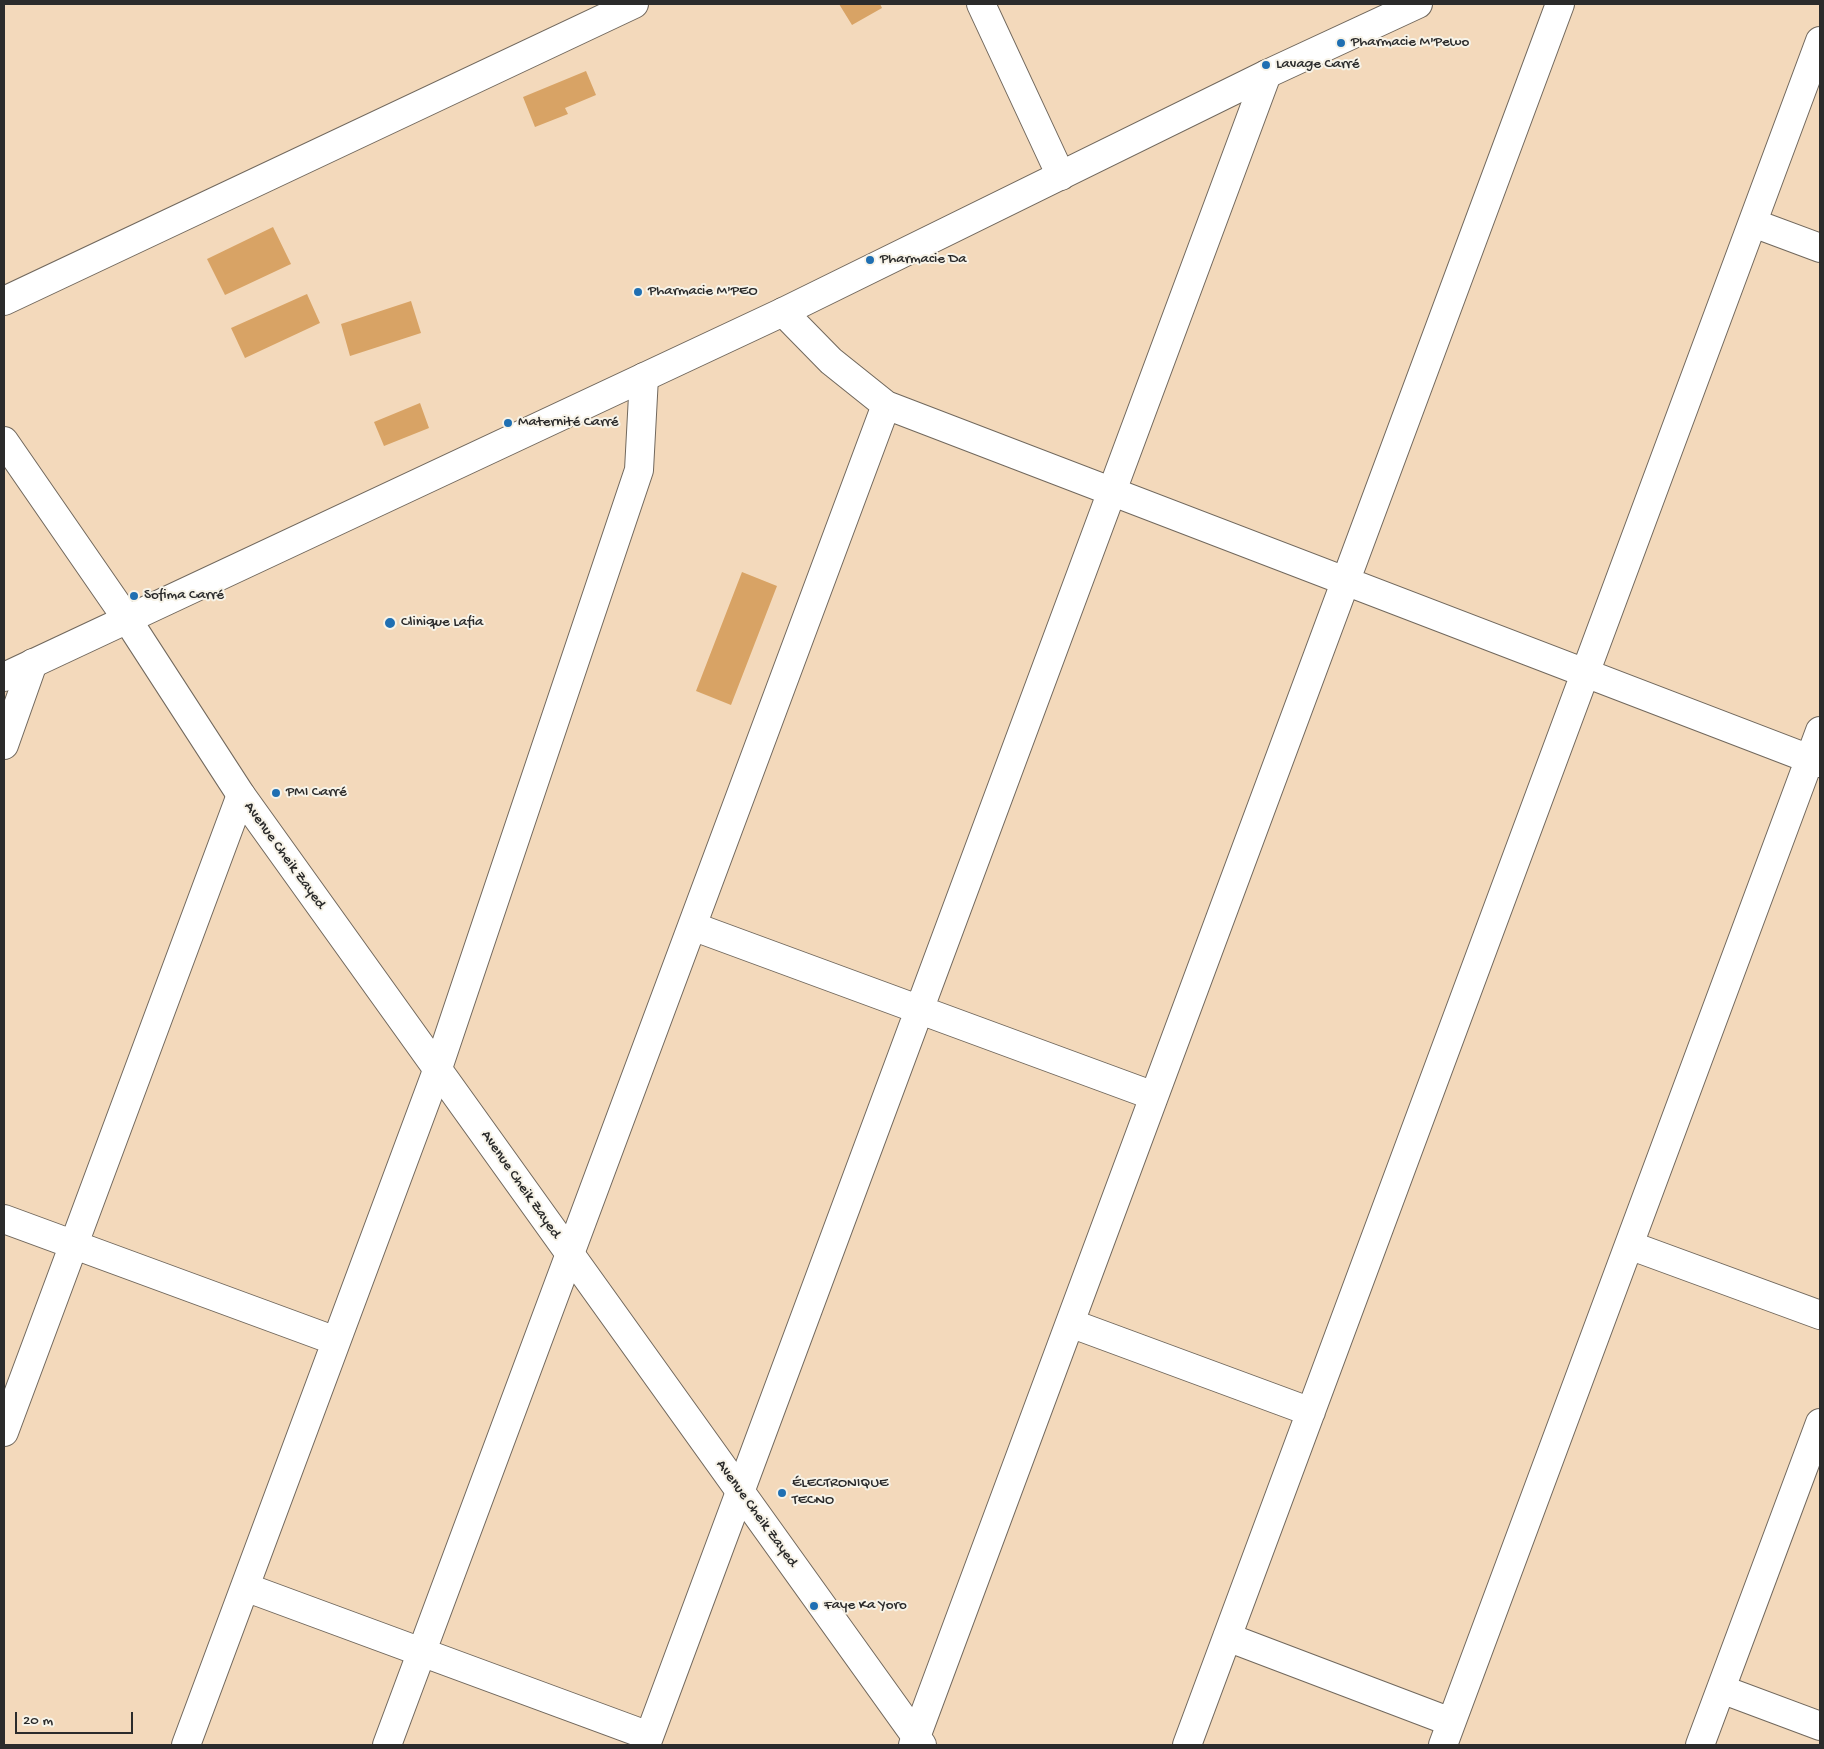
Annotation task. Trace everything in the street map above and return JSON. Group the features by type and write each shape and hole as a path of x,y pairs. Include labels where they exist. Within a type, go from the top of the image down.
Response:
{"street":[{"path":"4,302 634,4"},
{"path":"980,4 1061,176"},
{"path":"4,677 783,312 1267,74 1418,4"},
{"path":"917,1742 1070,1323 1560,4"},
{"path":"1187,1745 1820,42"},
{"path":"245,1587 422,1652 648,1740 1267,74"},
{"path":"1753,223 1820,248"},
{"path":"783,312 830,361 886,404 1815,761"},
{"path":"186,1745 438,1068 640,470 644,377"},
{"path":"387,1745 886,404"},
{"name":"Avenue Cheik Zayed","path":"4,441 127,619 241,795 438,1068 917,1742"},
{"path":"4,745 33,663"},
{"path":"1227,1637 1447,1734 1629,1245 1815,761 1820,731"},
{"path":"4,1432 241,795"},
{"path":"692,926 1154,1096"},
{"path":"4,1219 336,1341"},
{"path":"1629,1245 1820,1315"},
{"path":"1070,1323 1310,1412"},
{"path":"1700,1745 1820,1423"},
{"path":"1721,1689 1820,1726"}],"building":[{"path":"839,4 880,4 882,8 852,25"},
{"path":"586,71 596,95 565,108 568,114 535,127 523,97"},
{"path":"273,227 291,264 225,295 207,259"},
{"path":"307,294 320,323 245,358 231,328"},
{"path":"411,301 421,333 350,356 341,324"},
{"path":"420,403 429,428 384,446 374,422"},
{"path":"742,572 777,586 731,705 696,691"}],"place":[{"name":"Pharmacie M'Pewo","path":"1341,43"},
{"name":"Lavage Carré","path":"1266,65"},
{"name":"Pharmacie Da","path":"870,260"},
{"name":"Pharmacie M'PEO","path":"638,292"},
{"name":"Maternité Carré","path":"508,423"},
{"name":"Sofima Carré","path":"134,596"},
{"name":"Clinique Lafia","path":"390,623"},
{"name":"PMI Carré","path":"276,793"},
{"name":"ÉLECTRONIQUE TECNO","path":"782,1493"},
{"name":"Faye Ka Yoro","path":"814,1606"}]}
